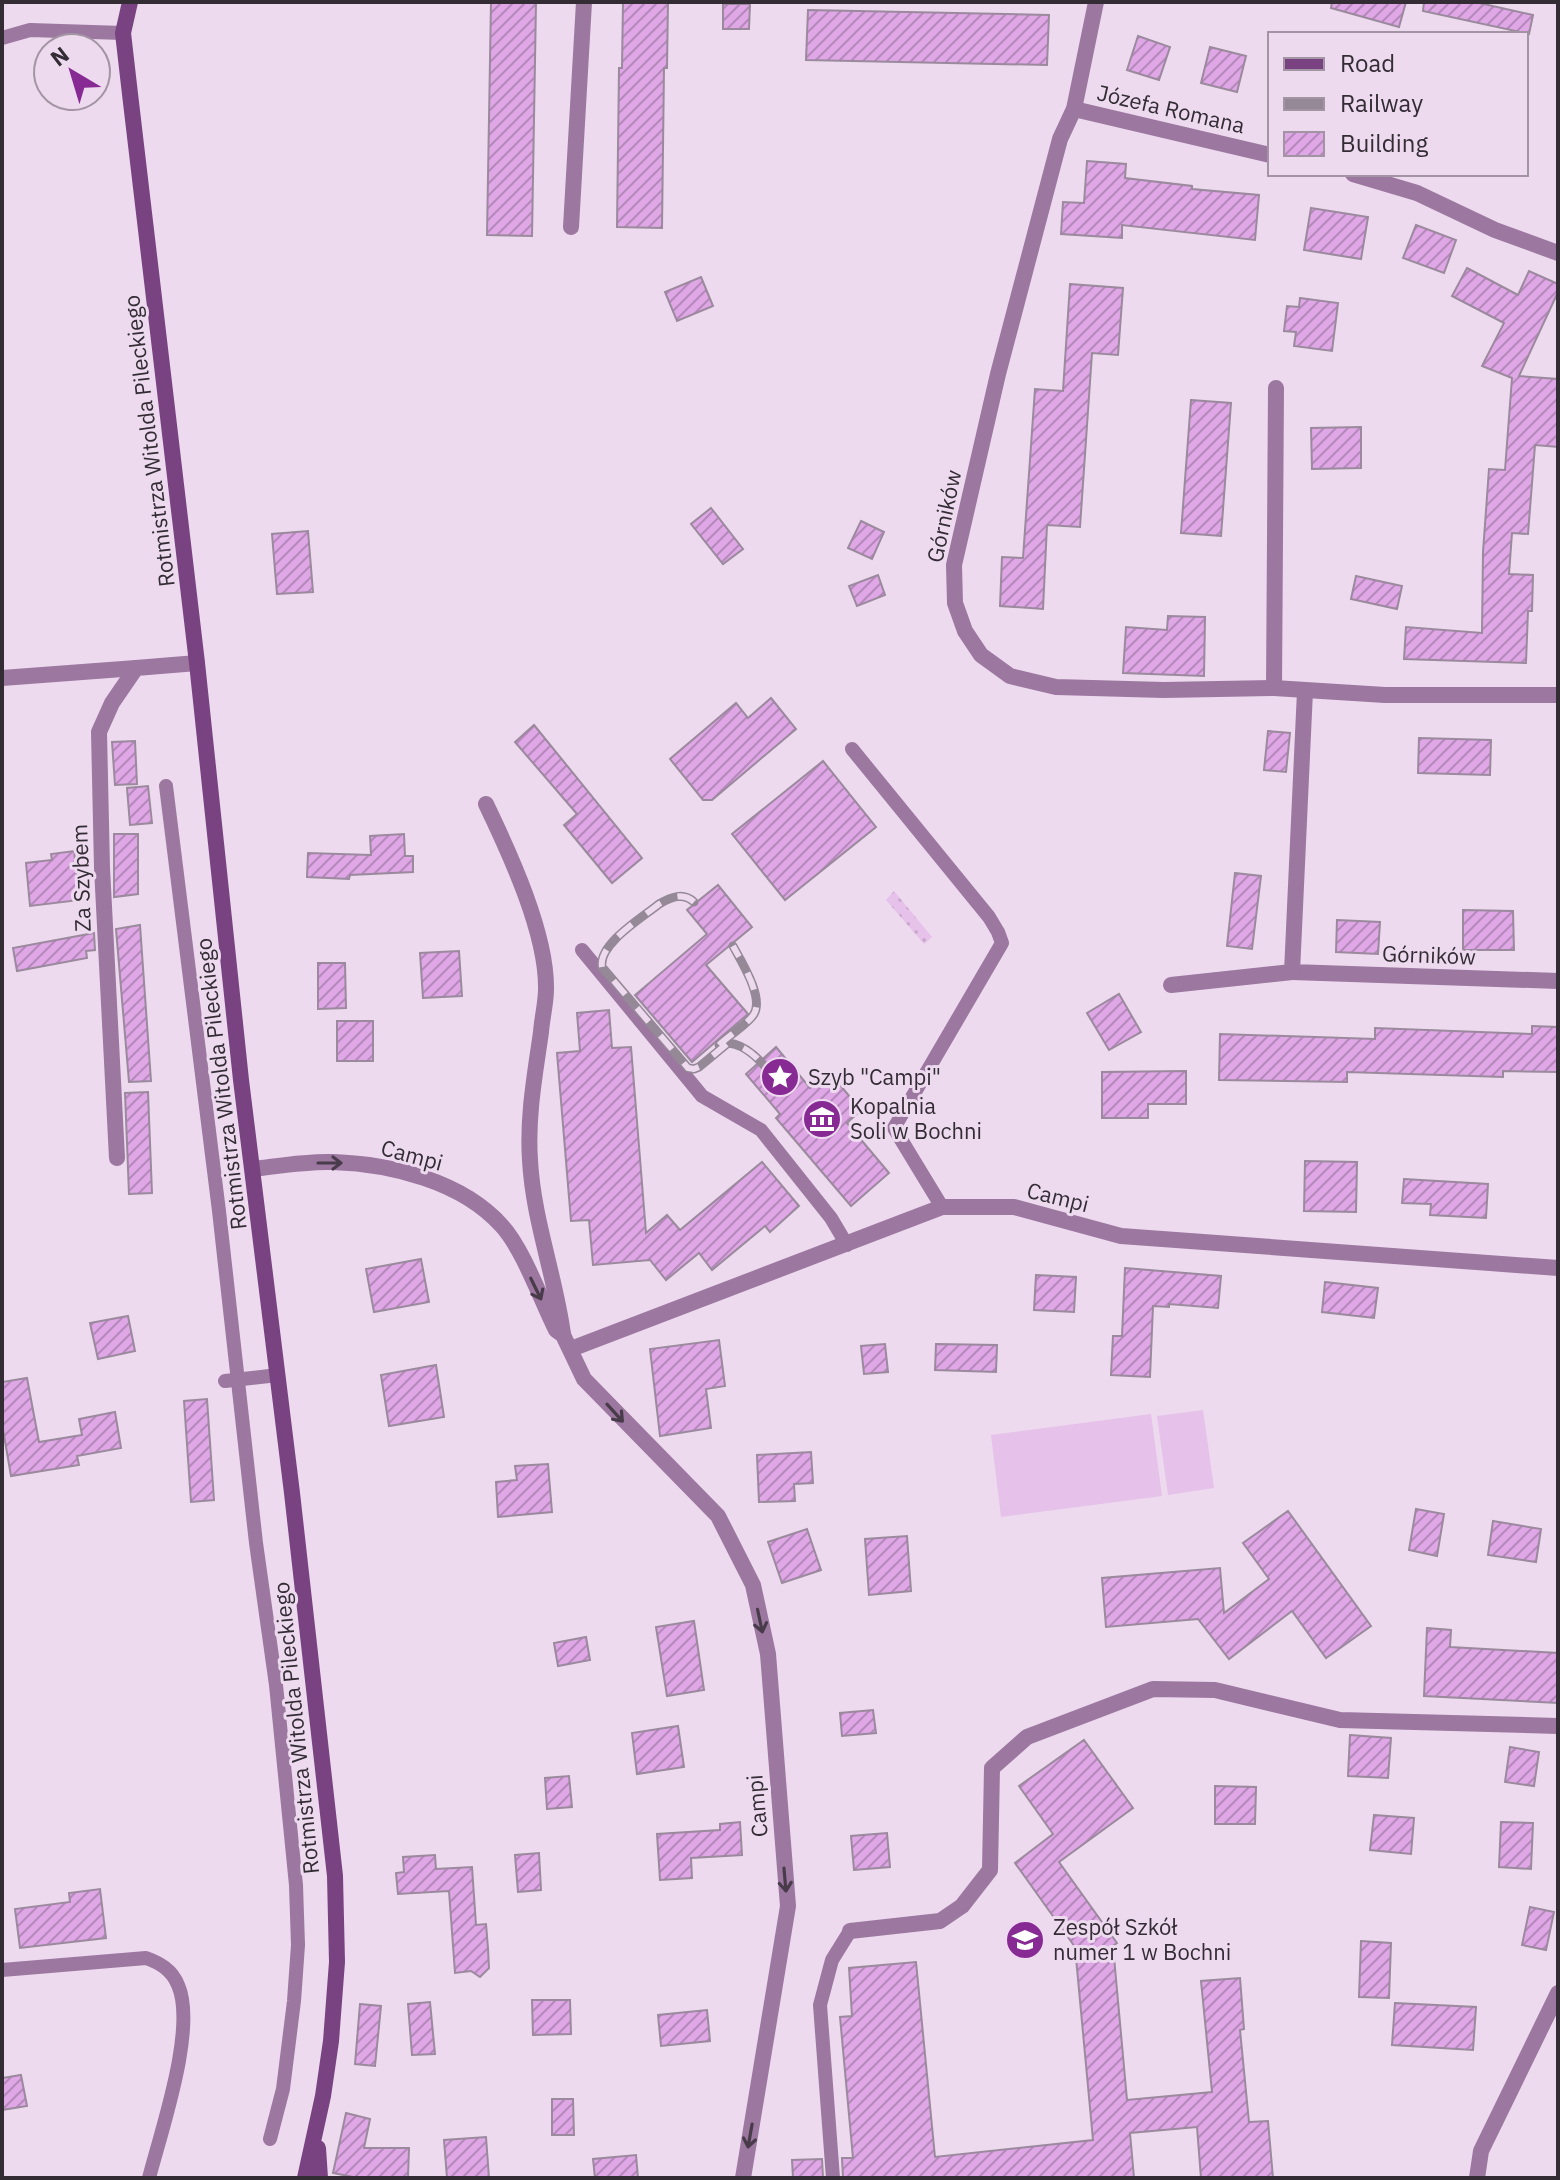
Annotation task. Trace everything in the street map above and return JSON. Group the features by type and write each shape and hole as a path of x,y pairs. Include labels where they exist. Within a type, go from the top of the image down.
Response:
{"main road":[{"name":"Rotmistrza Witolda Pileckiego","path":"130,2 123,33 336,1890 337,1962 333,2019 316,2131 305,2178"},
{"name":"Rotmistrza Witolda Pileckiego","path":"316,2131 320,2178"}],"street":[{"path":"571,227 584,2"},
{"name":"Józefa Romana","path":"1096,2 1074,109 1268,155"},
{"name":"Górników","path":"1074,109 1060,139 998,374 954,565 955,603 965,631 981,655 1010,676 1056,687 1164,690 1274,688 1385,695 1558,695"},
{"path":"1360,176 1417,193 1495,230 1558,253"},
{"path":"1274,688 1276,388"},
{"path":"2,678 197,663"},
{"name":"Za Szybem","path":"117,1158 99,732 112,703 136,668"},
{"path":"1292,972 1305,691"},
{"path":"486,804 508,849 544,955 546,991 528,1125 530,1165 541,1238 567,1342"},
{"name":"Górników","path":"1171,985 1292,972 1558,981"},
{"name":"Campi","path":"253,1169 330,1162 383,1167 448,1187 478,1205 503,1227 584,1379 718,1516 753,1585 768,1654 788,1906 743,2178"},
{"name":"Campi","path":"567,1342 847,1245 942,1207 1014,1207 1121,1236 1558,1268"},
{"path":"850,1931 940,1921 962,1906 990,1870 992,1768 1027,1737 1153,1689 1215,1690 1340,1720 1558,1726"},
{"path":"1477,2178 1481,2151 1558,1993"}],"lane":[{"path":"2,38 30,30 123,33"},
{"path":"852,749 989,917 1002,943 894,1128 942,1207"},
{"path":"166,786 218,1196 231,1380 276,1685 296,1885 298,1945 294,2001 283,2089 270,2139"},
{"path":"582,950 702,1096 761,1130 831,1218 847,1245"},
{"path":"231,1380 278,1375"},
{"path":"833,2178 820,2005 832,1960 850,1931"},
{"path":"2,1970 146,1958 157,1962 173,1975 182,1995 185,2013 183,2034 149,2178"}],"shaded area":[{"path":"894,891 932,937 924,944 886,900"},
{"path":"1203,1410 1214,1488 1168,1495 1157,1416"},
{"path":"1151,1414 1162,1496 1001,1517 991,1435"}],"building":[{"path":"491,2 536,2 532,236 487,235"},
{"path":"623,2 668,2 662,228 617,227"},
{"path":"1332,2 1406,2 1399,27 1331,8"},
{"path":"1424,2 1475,2 1533,15 1529,34 1423,11"},
{"path":"723,4 750,4 749,29 723,29"},
{"path":"808,10 1049,15 1047,65 806,60"},
{"path":"1138,36 1170,47 1159,80 1127,70"},
{"path":"1210,47 1246,56 1237,92 1201,83"},
{"path":"1087,161 1126,164 1125,178 1192,186 1192,189 1259,195 1255,240 1122,225 1122,238 1061,234 1063,202 1084,203"},
{"path":"1311,208 1368,217 1361,259 1304,250"},
{"path":"1416,225 1456,240 1444,273 1403,258"},
{"path":"1467,268 1518,295 1529,271 1558,284 1558,292 1519,376 1558,379 1558,447 1535,445 1528,534 1512,533 1509,574 1533,575 1526,663 1404,659 1406,627 1482,633 1483,552 1489,469 1505,470 1512,378 1482,366 1504,323 1452,296"},
{"path":"701,277 713,306 677,321 665,292"},
{"path":"1070,284 1123,288 1118,355 1092,353 1080,527 1047,525 1043,609 1000,606 1002,557 1023,558 1035,389 1063,391"},
{"path":"1300,298 1338,303 1332,351 1294,346 1296,332 1284,331 1287,306 1299,307"},
{"path":"1191,400 1231,403 1221,536 1181,533"},
{"path":"1361,427 1361,468 1312,469 1311,428"},
{"path":"711,508 743,549 723,564 691,524"},
{"path":"861,521 884,532 872,559 848,548"},
{"path":"308,531 313,592 277,594 272,534"},
{"path":"878,575 885,595 857,606 849,586"},
{"path":"1356,576 1402,586 1397,609 1351,599"},
{"path":"1168,616 1205,617 1204,676 1123,673 1126,627 1167,630"},
{"path":"771,698 796,729 712,800 703,800 670,759 736,703 748,718"},
{"path":"534,725 642,858 612,883 564,825 577,814 515,742"},
{"path":"1268,731 1290,733 1286,772 1264,770"},
{"path":"1419,738 1491,740 1490,775 1418,773"},
{"path":"135,741 137,784 115,785 112,742"},
{"path":"823,761 876,827 785,900 732,834"},
{"path":"148,786 152,823 130,825 127,788"},
{"path":"114,834 138,834 138,894 114,897"},
{"path":"404,834 405,856 413,856 413,872 350,875 349,879 307,877 308,853 371,855 370,836"},
{"path":"74,851 80,900 30,906 26,863 52,860 51,854"},
{"path":"1235,873 1261,876 1252,949 1227,946"},
{"path":"718,885 752,927 706,965 748,1014 692,1062 635,995 707,934 687,910"},
{"path":"1463,910 1513,911 1514,950 1463,950"},
{"path":"1337,920 1380,922 1378,954 1336,952"},
{"path":"140,925 151,1081 129,1082 116,929"},
{"path":"94,933 95,950 86,951 87,958 17,971 13,948"},
{"path":"459,951 462,996 423,998 420,953"},
{"path":"318,963 345,963 346,1008 318,1009"},
{"path":"1119,994 1141,1032 1109,1050 1087,1013"},
{"path":"609,1010 612,1048 631,1047 646,1233 667,1215 680,1230 762,1162 799,1206 770,1232 765,1226 712,1270 699,1253 666,1280 650,1260 593,1265 589,1220 571,1221 557,1053 580,1051 577,1013"},
{"path":"337,1021 373,1021 373,1061 337,1061"},
{"path":"1532,1026 1558,1027 1558,1072 1503,1071 1503,1077 1347,1072 1347,1082 1219,1080 1220,1034 1375,1039 1375,1028 1532,1034"},
{"path":"776,1047 810,1088 829,1072 861,1110 847,1123 889,1173 851,1206 776,1118 780,1114 746,1074"},
{"path":"1186,1071 1186,1104 1148,1104 1148,1118 1102,1118 1102,1072"},
{"path":"148,1092 152,1193 129,1194 125,1093"},
{"path":"1305,1161 1357,1162 1356,1212 1304,1211"},
{"path":"1404,1179 1488,1184 1486,1218 1430,1215 1431,1204 1402,1203"},
{"path":"421,1259 429,1302 374,1312 366,1269"},
{"path":"1125,1268 1221,1276 1218,1308 1169,1304 1169,1307 1153,1306 1150,1377 1111,1375 1113,1336 1122,1336"},
{"path":"1036,1275 1076,1277 1074,1312 1034,1310"},
{"path":"1325,1282 1378,1288 1374,1318 1322,1312"},
{"path":"128,1316 135,1351 98,1359 90,1323"},
{"path":"719,1340 725,1386 706,1389 711,1428 660,1436 650,1349"},
{"path":"885,1344 888,1372 864,1374 861,1346"},
{"path":"936,1344 997,1345 996,1372 935,1370"},
{"path":"436,1365 444,1417 389,1426 381,1375"},
{"path":"27,1378 39,1442 82,1435 79,1419 115,1412 121,1448 77,1456 79,1465 11,1476 2,1424 2,1382"},
{"path":"207,1399 214,1500 191,1502 184,1401"},
{"path":"811,1452 813,1483 794,1484 795,1501 759,1502 757,1455"},
{"path":"548,1464 552,1512 498,1517 496,1482 517,1480 515,1466"},
{"path":"1416,1509 1444,1514 1437,1556 1409,1550"},
{"path":"1288,1511 1371,1626 1326,1658 1292,1611 1229,1659 1198,1619 1106,1627 1102,1578 1220,1568 1224,1613 1269,1579 1243,1543"},
{"path":"1493,1521 1541,1529 1536,1562 1488,1555"},
{"path":"807,1529 821,1570 782,1583 768,1542"},
{"path":"907,1536 911,1591 869,1595 865,1539"},
{"path":"694,1621 704,1690 667,1696 656,1627"},
{"path":"1427,1628 1451,1630 1450,1647 1558,1653 1558,1703 1424,1696"},
{"path":"586,1637 590,1660 558,1666 554,1643"},
{"path":"873,1710 876,1733 842,1736 840,1713"},
{"path":"678,1726 684,1767 637,1774 632,1733"},
{"path":"1350,1735 1391,1738 1388,1778 1348,1776"},
{"path":"1084,1740 1133,1808 1059,1862 1117,1943 1113,1946 1127,2100 1212,2092 1201,1981 1240,1978 1244,2029 1240,2030 1249,2122 1268,2121 1273,2178 1201,2178 1197,2127 1130,2133 1134,2178 843,2178 842,2158 853,2158 840,2017 852,2016 849,1968 916,1962 935,2157 1093,2140 1075,1947 1015,1863 1053,1834 1019,1786"},
{"path":"1510,1747 1539,1752 1534,1786 1505,1782"},
{"path":"569,1776 572,1807 547,1809 545,1778"},
{"path":"1215,1786 1256,1787 1255,1824 1215,1824"},
{"path":"1374,1815 1414,1818 1411,1854 1370,1850"},
{"path":"740,1822 742,1855 691,1858 692,1878 660,1880 657,1834 720,1830 720,1824"},
{"path":"1501,1822 1533,1823 1531,1869 1499,1867"},
{"path":"887,1833 890,1867 854,1870 851,1836"},
{"path":"539,1853 541,1890 518,1892 515,1855"},
{"path":"435,1855 436,1869 472,1867 476,1925 486,1924 488,1948 489,1968 480,1977 471,1971 455,1973 449,1891 398,1894 396,1873 404,1872 403,1857"},
{"path":"100,1889 106,1938 20,1948 15,1909 70,1902 69,1893"},
{"path":"1530,1907 1554,1912 1546,1950 1522,1945"},
{"path":"1361,1941 1391,1943 1389,1998 1359,1997"},
{"path":"532,2000 570,2000 571,2034 533,2035"},
{"path":"430,2002 435,2054 412,2055 408,2004"},
{"path":"1395,2003 1476,2007 1473,2050 1392,2045"},
{"path":"360,2004 381,2006 375,2066 355,2064"},
{"path":"707,2010 710,2041 661,2046 658,2015"},
{"path":"21,2075 27,2106 2,2110 2,2078"},
{"path":"552,2099 573,2099 574,2135 552,2135"},
{"path":"346,2113 370,2119 364,2148 409,2148 408,2178 358,2178 333,2173"},
{"path":"486,2137 489,2178 447,2178 444,2140"},
{"path":"636,2155 638,2178 595,2178 593,2159"},
{"path":"822,2159 823,2178 793,2178 792,2160"}],"railway":[{"path":"694,902 686,897 677,897 659,904 614,941 607,949 602,967 688,1068 699,1067 728,1043 745,1048 783,1088"},
{"path":"719,1045 751,1018 756,1007 754,989 733,946"}],"place":[{"name":"Szyb \"Campi\"","path":"780,1077"},
{"name":"Kopalnia Soli w Bochni","path":"822,1119"},
{"name":"Zespół Szkół numer 1 w Bochni","path":"1025,1940"}]}
